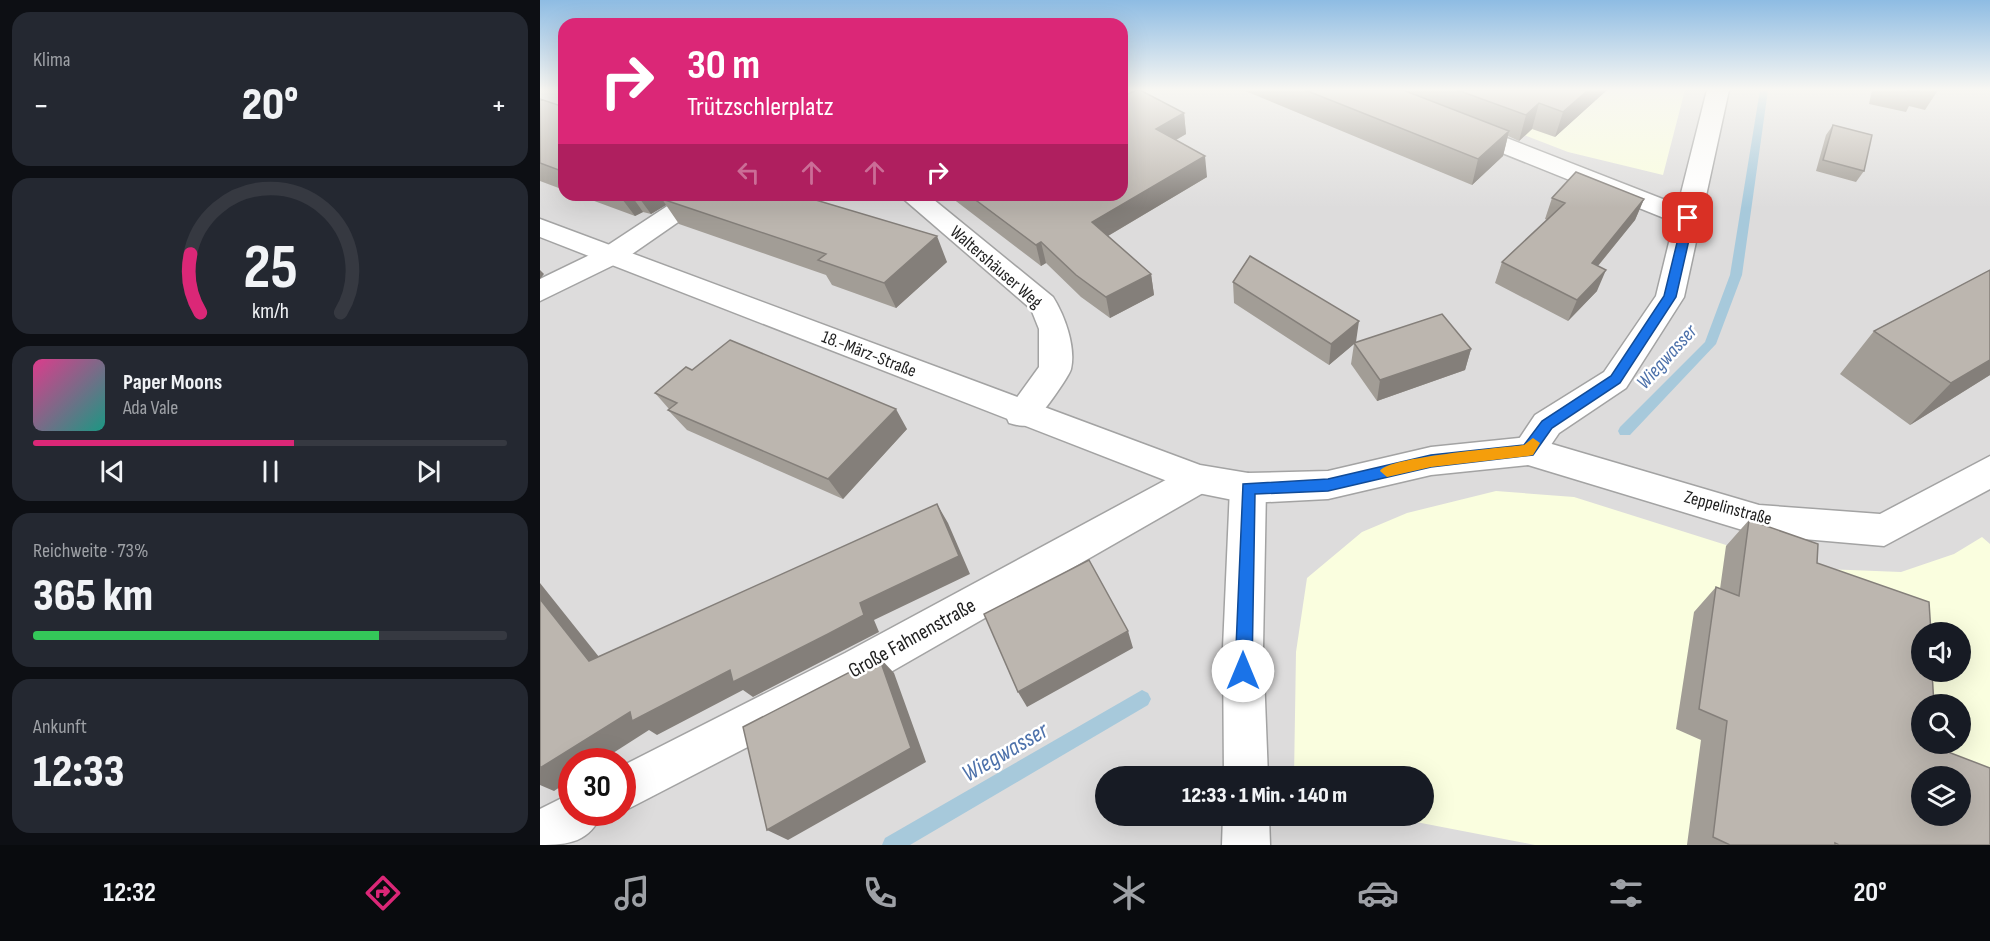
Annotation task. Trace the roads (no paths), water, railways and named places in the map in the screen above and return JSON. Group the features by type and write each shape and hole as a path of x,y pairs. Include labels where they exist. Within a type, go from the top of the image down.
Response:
{"street":[{"path":"1463,129 1688,218"},
{"path":"1528,451 1547,424 1615,380 1670,297 1709,129"},
{"path":"540,291 612,255 692,201"},
{"name":"Waltershäuser Weg","path":"919,201 1043,304 1054,329 1055,369 1021,414"},
{"name":"18.-März-Straße","path":"540,227 1021,414 1198,479 1248,488 1328,485 1431,461 1528,451"},
{"name":"Zeppelinstraße","path":"1528,451 1759,520 1884,530 1974,482 1990,470"},
{"name":"Große Fahnenstraße","path":"636,783 860,667 1198,479"},
{"path":"1245,766 1243,648 1248,488"},
{"path":"540,835 558,825"},
{"path":"1246,826 1246,845"}],"waterway":[{"name":"Wiegwasser","path":"1625,431 1710,344 1736,275 1758,129"},
{"name":"Wiegwasser","path":"892,845 1142,699"}]}
